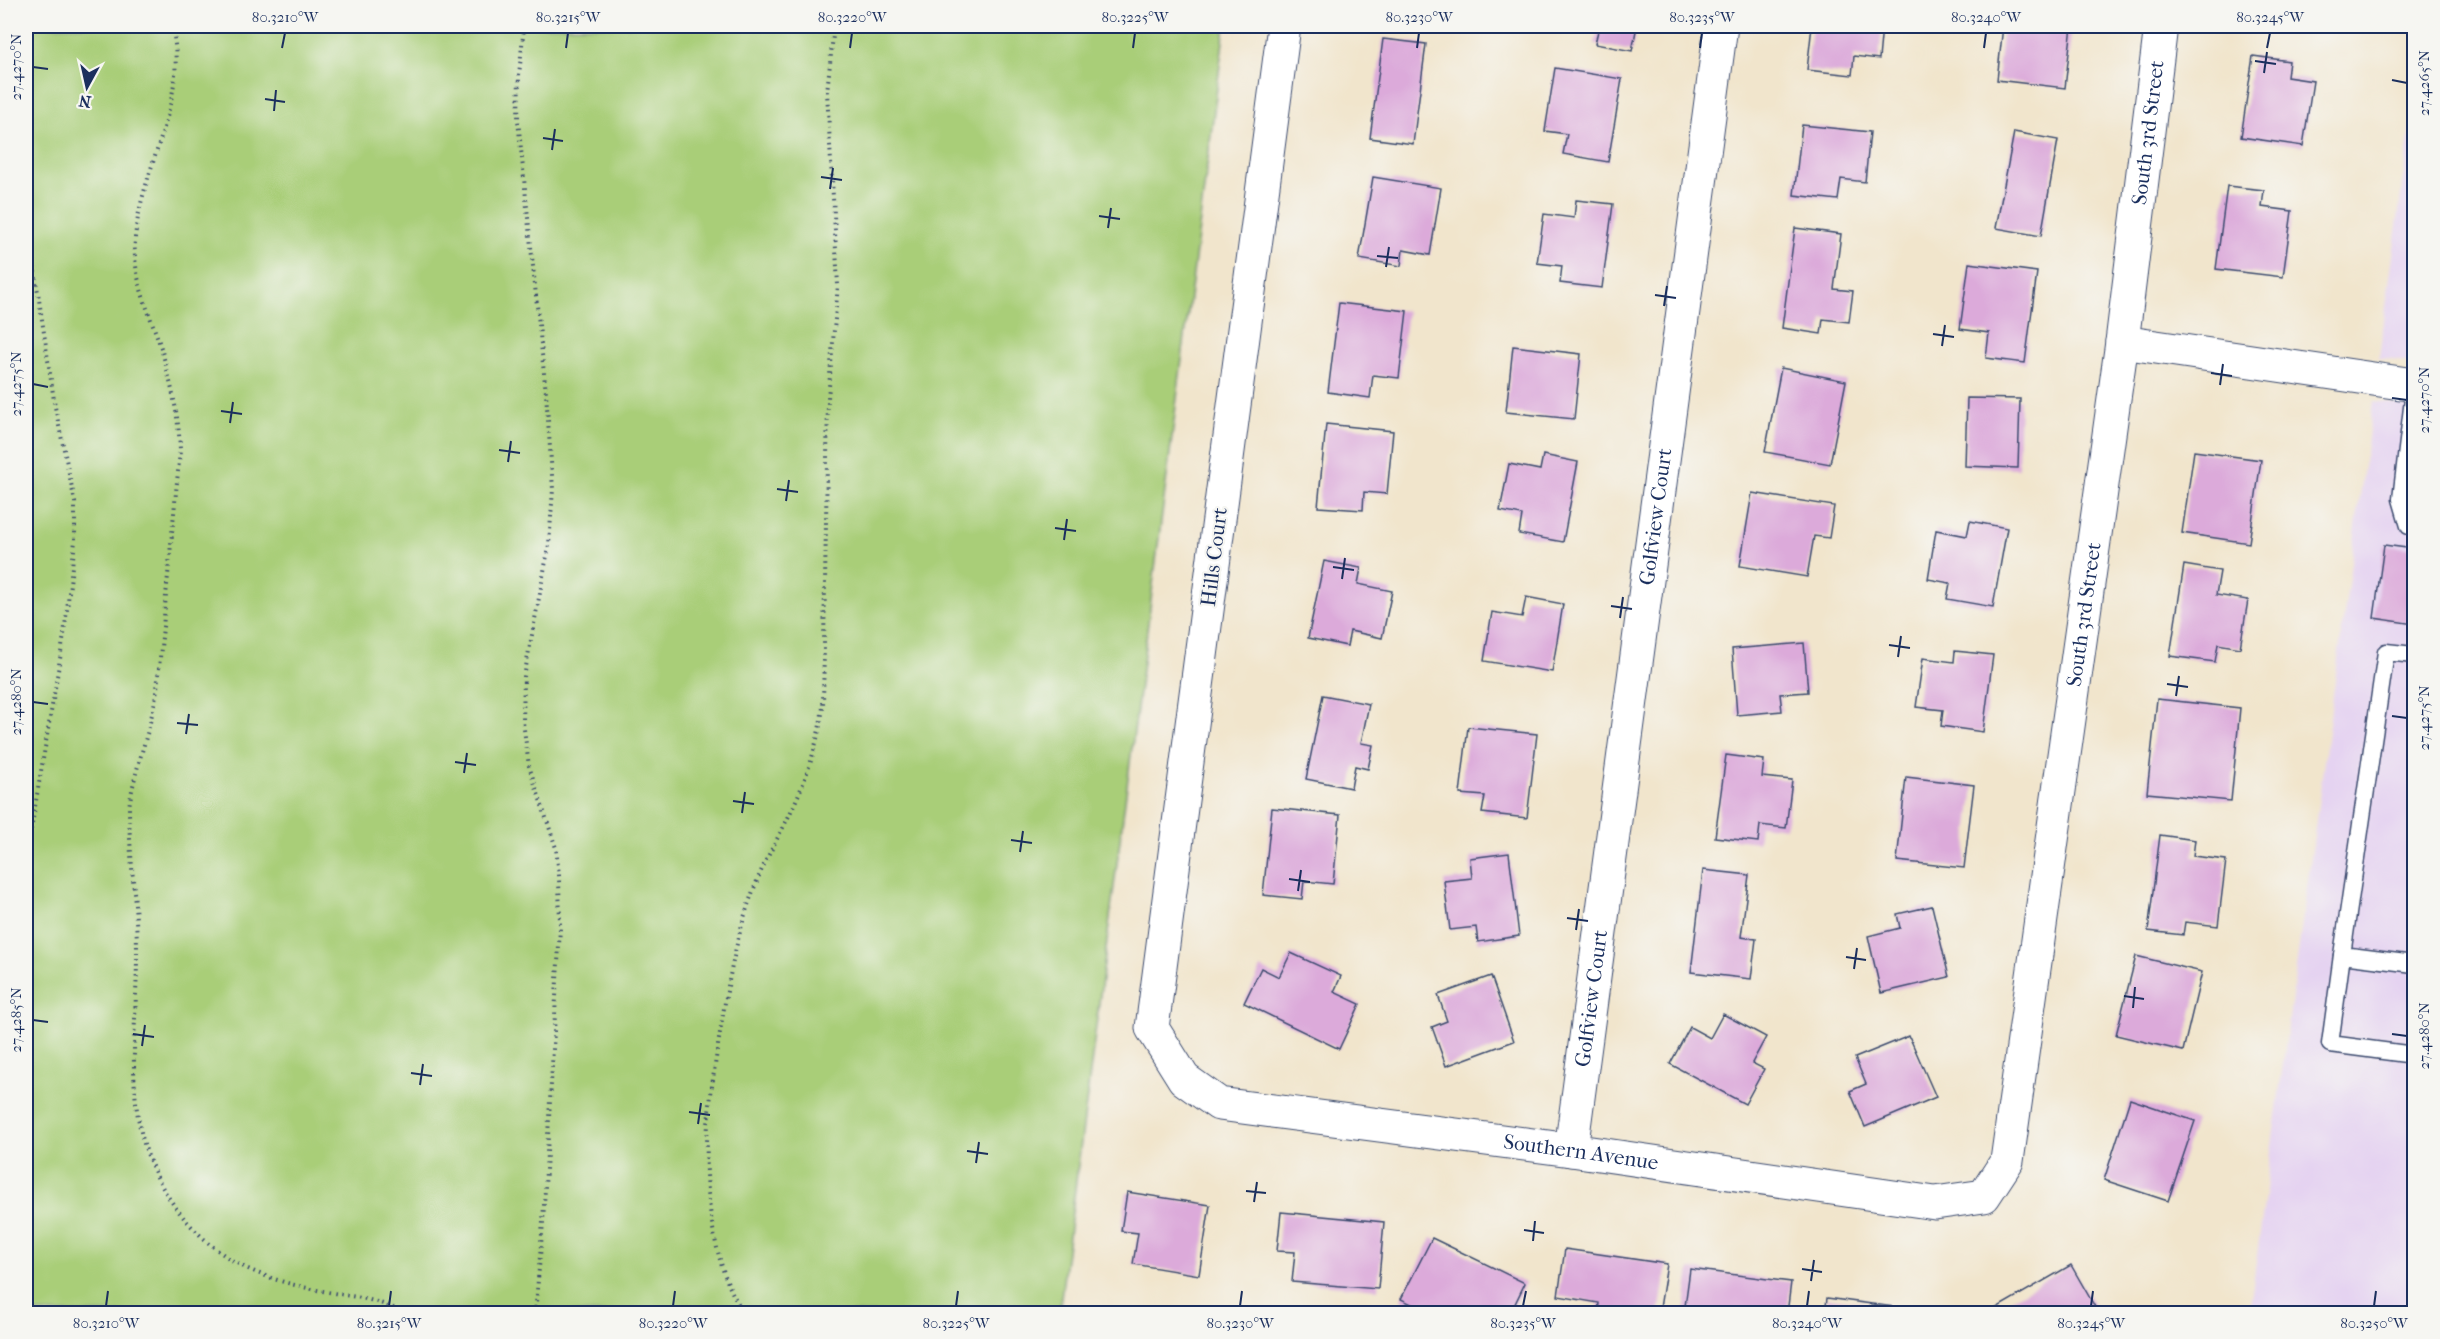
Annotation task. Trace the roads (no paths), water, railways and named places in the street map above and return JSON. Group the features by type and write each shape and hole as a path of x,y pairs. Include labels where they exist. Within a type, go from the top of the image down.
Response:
{"street":[{"name":"Hills Court","path":"1184,1079 1152,1028 1284,26"},
{"name":"Golfview Court","path":"1571,1150 1721,26"},
{"name":"South 3rd Street","path":"1984,1196 2007,1161 2122,342 2161,26"},
{"path":"2122,342 2415,385"},
{"name":"Southern Avenue","path":"1184,1079 1219,1104 1571,1150 1935,1203 1984,1196"}],"lane":[{"path":"2415,391 2401,499 2409,526 2415,527"},
{"path":"2415,655 2386,652 2330,1044 2415,1055"},
{"path":"2342,955 2415,964"}]}
